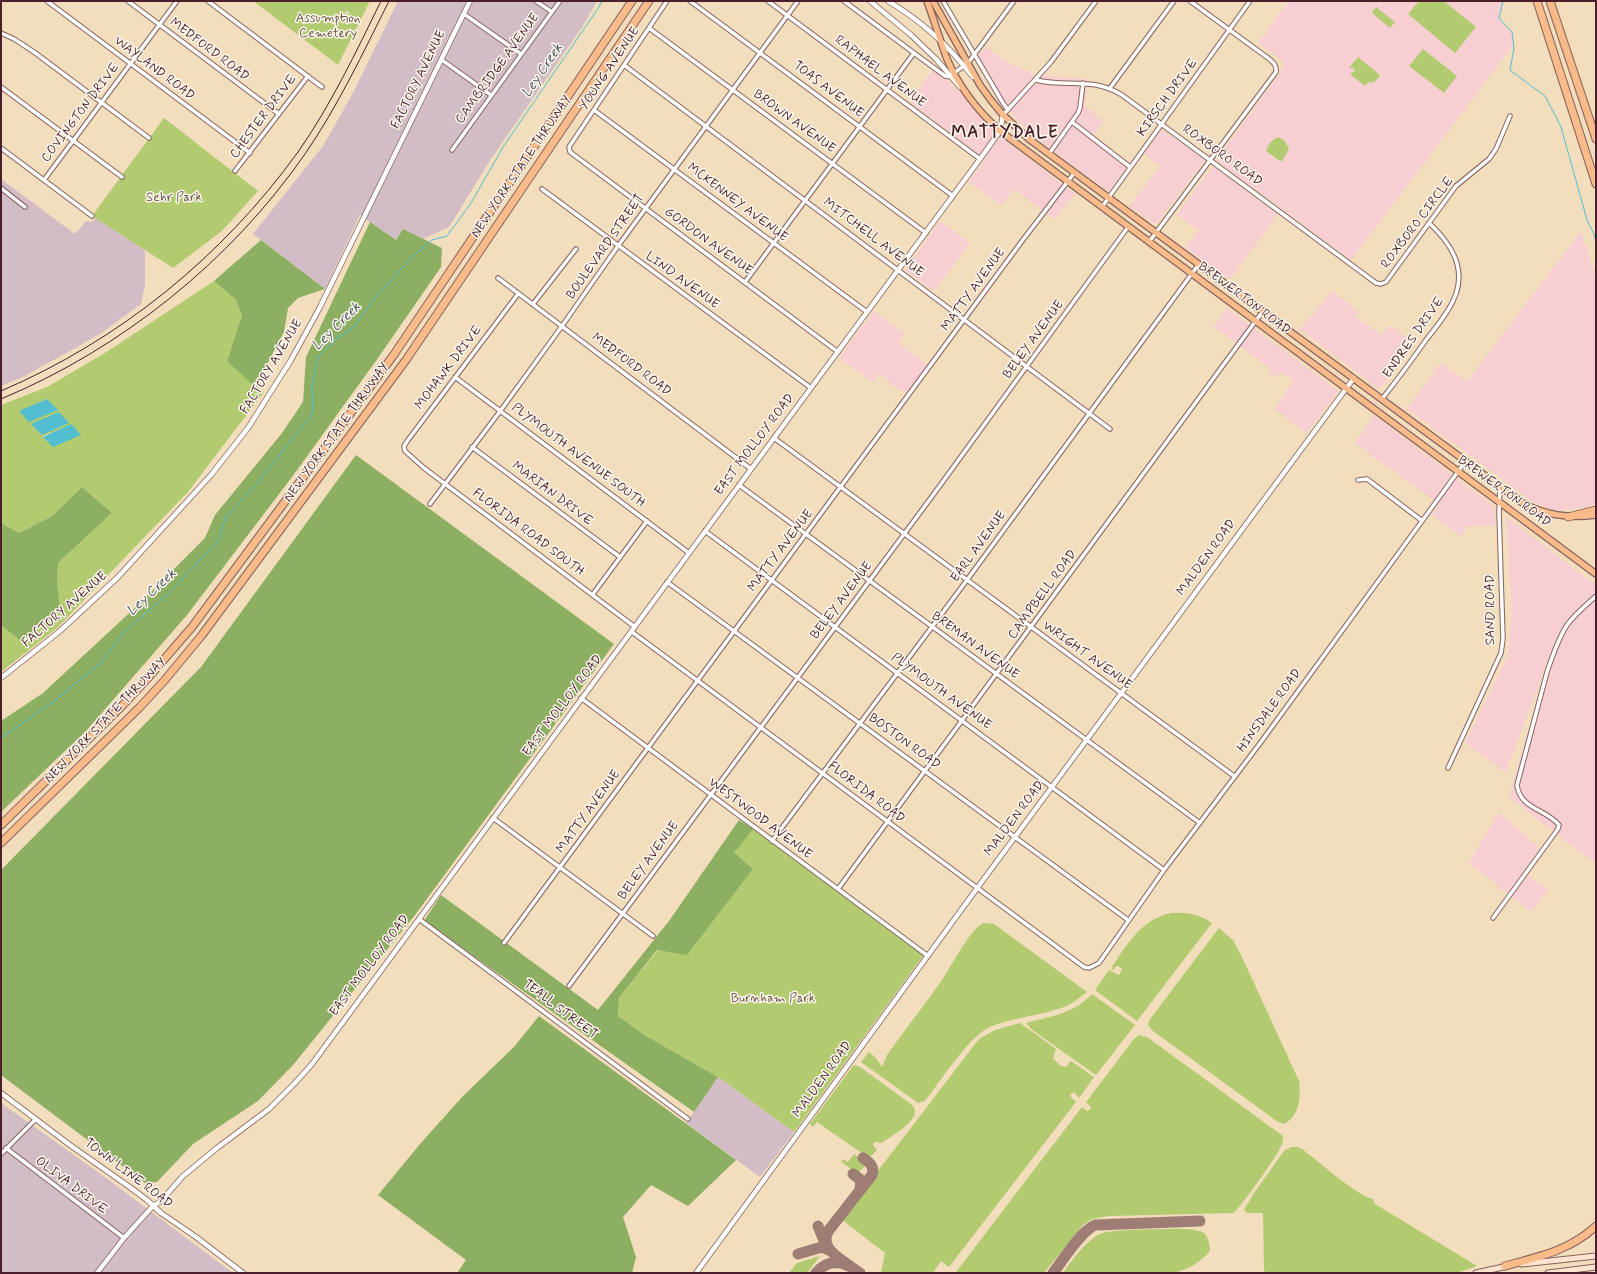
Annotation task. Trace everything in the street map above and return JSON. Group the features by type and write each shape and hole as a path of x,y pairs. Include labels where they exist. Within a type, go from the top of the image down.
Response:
{"highway":[{"name":"NEW YORK STATE THRUWAY","path":"1,826 123,705 153,673 192,627 393,356 632,1"},
{"name":"NEW YORK STATE THRUWAY","path":"1,843 139,708 164,681 202,635 406,360 649,1"},
{"path":"1537,1 1596,184"},
{"path":"1550,1 1596,139"},
{"path":"1568,517 1596,510"},
{"path":"1505,1266 1546,1255 1571,1245 1596,1226"}],"main road":[{"name":"BREWERTON ROAD","path":"926,1 953,75 984,116 1000,131 1596,574"},
{"name":"BREWERTON ROAD","path":"933,1 966,64 980,86 1004,115 1020,131 1049,154 1157,232 1500,488 1521,502 1553,515 1568,517 1596,515"},
{"path":"1476,1273 1505,1266 1596,1256"},
{"path":"1548,1273 1596,1267"}],"street":[{"name":"WAYLAND ROAD","path":"47,1 250,153"},
{"name":"MEDFORD ROAD","path":"128,1 278,114"},
{"name":"COVINGTON DRIVE","path":"44,180 177,1"},
{"path":"208,1 322,87"},
{"name":"FACTORY AVENUE","path":"1,678 60,631 118,577 211,475 248,428 291,360 319,309 470,1"},
{"path":"536,1 552,12"},
{"name":"CAMBRIDGE AVENUE","path":"452,150 560,1"},
{"name":"YOUNG AVENUE","path":"569,148 667,1"},
{"name":"TOAS AVENUE","path":"690,1 953,196"},
{"name":"RAPHAEL AVENUE","path":"768,1 980,159"},
{"name":"BOULEVARD STREET","path":"430,504 501,410 618,246 798,1"},
{"path":"844,1 945,76 953,75 966,64 1014,1"},
{"path":"870,1 911,35 953,75"},
{"path":"888,1 916,19 939,38 966,64"},
{"path":"943,1 1003,104 1008,110"},
{"path":"1004,115 1051,62 1096,1"},
{"path":"1110,88 1174,1"},
{"path":"1149,242 1276,72 1277,68 1268,58 1190,1"},
{"name":"KIRSCH DRIVE","path":"1102,207 1250,1"},
{"path":"464,14 521,54"},
{"name":"BROWN AVENUE","path":"649,28 926,232"},
{"path":"1,33 14,39 34,52 149,138"},
{"path":"745,282 914,53"},
{"path":"442,60 491,95"},
{"name":"MITCHELL AVENUE","path":"624,65 1110,428"},
{"name":"CHESTER DRIVE","path":"235,171 308,76"},
{"name":"ROXBORO ROAD","path":"1036,80 1083,83 1110,88 1162,124 1376,282 1382,284"},
{"path":"1049,154 1080,108 1083,83"},
{"path":"1,88 122,177"},
{"name":"MCKENNEY AVENUE","path":"594,110 867,312"},
{"name":"EAST MOLLOY ROAD","path":"97,1273 124,1238 153,1206 161,1201 194,1166 264,1113 295,1084 312,1064 980,159 1000,131 1004,115"},
{"name":"ROXBORO CIRCLE","path":"1382,284 1386,282 1456,186 1489,159 1496,149 1510,116"},
{"path":"1072,122 1130,168"},
{"path":"1,148 92,216"},
{"name":"GORDON AVENUE","path":"569,148 570,152 575,157 838,352"},
{"name":"MATTY AVENUE","path":"504,942 1075,172"},
{"path":"1,188 25,207"},
{"name":"LIND AVENUE","path":"542,189 811,388"},
{"name":"ENDRES DRIVE","path":"1382,400 1448,310 1458,290 1457,261 1452,249 1447,241 1429,223"},
{"name":"BELEY AVENUE","path":"569,986 1128,227"},
{"path":"533,304 576,248"},
{"name":"EARL AVENUE","path":"772,841 967,580 1199,264"},
{"name":"MEDFORD ROAD","path":"498,278 751,469"},
{"name":"MOHAWK DRIVE","path":"410,456 405,451 404,446 408,440 518,294"},
{"name":"CAMPBELL ROAD","path":"838,889 1263,311"},
{"name":"PLYMOUTH AVENUE SOUTH","path":"455,377 501,410 689,553"},
{"name":"MALDEN ROAD","path":"696,1273 1086,740 1354,378"},
{"name":"WRIGHT AVENUE","path":"774,438 1234,776"},
{"name":"MARIAN DRIVE","path":"472,447 620,557"},
{"name":"FLORIDA ROAD SOUTH","path":"410,456 635,627"},
{"name":"HINSDALE ROAD","path":"1089,968 1099,963 1164,870 1465,462"},
{"path":"1358,480 1367,479 1421,520"},
{"name":"BREMAN AVENUE","path":"739,485 1200,823"},
{"name":"SAND ROAD","path":"1448,768 1501,653 1503,639 1500,488"},
{"path":"593,594 647,521"},
{"name":"PLYMOUTH AVENUE","path":"705,531 1164,870"},
{"name":"BOSTON ROAD","path":"667,582 926,770 1128,920"},
{"path":"1493,918 1558,829 1559,825 1555,820 1537,811 1522,799 1519,795 1517,785 1552,658 1568,624 1576,614 1596,596"},
{"name":"FLORIDA ROAD","path":"632,632 1084,967 1089,968"},
{"name":"WESTWOOD AVENUE","path":"581,698 928,956"},
{"path":"493,818 653,936"},
{"name":"TEALL STREET","path":"419,918 688,1119"},
{"name":"TOWN LINE ROAD","path":"1,1093 36,1120 119,1178 161,1213 196,1237 243,1273"},
{"path":"1,1154 36,1120"},
{"name":"OLIVA DRIVE","path":"6,1148 124,1238"}],"shaded area":[{"path":"398,1 597,1 582,27 489,162 449,227 423,239 403,229 396,240 360,215 325,289 253,234 323,146 353,93"},
{"path":"1289,1 1503,1 1499,18 1512,32 1513,45 1351,260 1217,161 1282,70 1283,61 1258,43"},
{"path":"986,46 1006,62 1036,75 1087,79 1085,107 1104,121 1093,135 1130,163 1109,192 1049,148 1016,119 977,58"},
{"path":"933,70 949,82 962,95 992,130 1075,194 1054,219 1014,189 1002,206 969,182 985,160 910,102"},
{"path":"1161,129 1205,160 1155,224 1129,206 1160,166 1144,154"},
{"path":"1213,166 1278,215 1230,279 1185,248 1199,231 1177,215"},
{"path":"1,179 75,234 86,221 91,222 99,216 145,251 145,285 141,304 103,332 23,377 1,386"},
{"path":"940,221 970,243 934,291 905,270"},
{"path":"1581,231 1596,278 1596,503 1588,507 1556,511 1533,502 1407,409 1441,363 1467,382"},
{"path":"1332,291 1359,312 1355,317 1382,335 1391,326 1415,344 1379,389 1300,329"},
{"path":"1227,308 1338,391 1307,433 1274,409 1294,381 1280,372 1275,377 1269,372 1271,369 1214,326"},
{"path":"874,311 905,334 898,343 928,365 906,394 879,374 873,382 839,358"},
{"path":"1374,415 1494,507 1496,526 1466,526 1462,537 1432,515 1439,504 1355,443"},
{"path":"1506,517 1596,585 1596,864 1509,797 1552,649 1506,772 1465,743 1508,656 1512,611"},
{"path":"1499,812 1540,849 1523,872 1548,890 1531,912 1469,863"},
{"path":"718,1077 794,1132 760,1177 686,1123"},
{"path":"1,1103 102,1175 233,1273 1,1273"}],"green space":[{"name":"Assumption Cemetery","path":"253,1 370,1 338,65"},
{"path":"1419,1 1444,1 1476,27 1455,53 1408,14"},
{"path":"1376,7 1395,22 1390,28 1372,13"},
{"path":"1423,49 1457,76 1444,93 1409,66"},
{"path":"1358,57 1380,75 1375,82 1372,81 1373,84 1369,82 1365,86 1350,74 1355,71 1353,68 1349,68"},
{"name":"Sehr Park","path":"164,118 258,191 222,231 173,268 92,216"},
{"path":"1278,137 1284,140 1289,149 1282,161 1266,151 1270,142"},
{"path":"370,222 396,240 403,229 442,248 441,267 378,358 292,477 187,615 86,731 1,812 1,721 43,693 139,604 205,538 215,515 282,433 303,402 306,357"},
{"path":"261,240 325,289 298,298 288,308 284,332 255,387 227,361 242,315 236,300 214,281"},
{"path":"214,281 236,300 242,315 227,361 264,392 188,492 57,628 1,672 1,625 22,641 60,608 57,583 58,563 112,513 82,487 52,516 19,533 1,523 1,405 47,387 108,351","holes":["71,425 80,436 43,437"]},
{"path":"356,455 614,644 415,915 293,1065 258,1101 193,1144 157,1182 145,1183 1,1075 1,870 201,667"},
{"path":"82,487 112,513 58,563 57,583 60,608 21,641 1,625 1,523 19,533 52,516"},
{"path":"739,820 753,829 734,853 753,869 687,955 657,950 619,998 618,1016 646,1036 718,1077 694,1112 424,921 441,895 598,1010 669,921"},
{"name":"Burnham Park","path":"753,829 921,953 923,956 794,1132 718,1077 646,1036 618,1016 619,998 658,950 687,954 753,869 733,853"},
{"path":"1171,913 1193,914 1212,923 1137,1021 1095,990 1109,970 1119,975 1122,969 1118,966 1115,967 1114,970 1111,968 1136,934 1151,921 1160,916"},
{"path":"983,923 994,924 1087,992 1067,1006 1049,1012 1010,1020 992,1026 983,1031 965,1048 925,1101 918,1103 861,1062 869,1052 875,1057 882,1067 887,1055 940,983 966,941"},
{"path":"1219,928 1233,940 1242,957 1299,1081 1300,1093 1296,1111 1284,1124 1278,1122 1153,1031 1148,1025 1150,1019"},
{"path":"1092,994 1135,1025 1096,1075 1031,1029 1026,1023 1070,1010 1085,1001"},
{"path":"539,1016 736,1160 688,1206 651,1185 623,1217 636,1257 632,1273 457,1273 466,1260 378,1195 420,1144 463,1096 514,1047"},
{"path":"1020,1023 1056,1049 1053,1059 1061,1066 1066,1067 1071,1061 1094,1077 1079,1098 1074,1092 1072,1093 1070,1096 1076,1102 949,1267 941,1261 933,1273 881,1273 885,1253 841,1219 979,1039 995,1030"},
{"path":"1139,1035 1147,1037 1283,1136 1283,1142 1277,1154 1243,1202 1233,1213 1108,1216 1092,1219 1083,1225 1044,1273 956,1272 1082,1107 1087,1111 1091,1109 1086,1102 1134,1039"},
{"path":"855,1065 860,1067 911,1104 915,1109 911,1121 906,1126 882,1143 875,1142 873,1145 877,1150 869,1158 817,1122 814,1126 810,1124"},
{"path":"1291,1147 1302,1149 1347,1185 1373,1199 1375,1204 1477,1266 1457,1273 1269,1273 1264,1271 1263,1213 1247,1213 1244,1210 1254,1193 1284,1151"},
{"path":"854,1154 865,1163 865,1166 858,1173 854,1172 841,1161 843,1159 848,1162"},
{"path":"1157,1229 1200,1231 1207,1236 1210,1251 1203,1259 1194,1265 1174,1273 1063,1273 1082,1248 1096,1236 1116,1231"},
{"path":"820,1256 807,1273 789,1273 797,1263"}],"water":[{"path":"47,399 58,410 29,422 19,411"},
{"path":"59,412 69,423 42,435 31,424"},
{"path":"71,424 81,435 53,447 43,437"}],"waterway":[{"name":"Ley Creek","path":"1,738 54,701 100,664 124,632 167,595 218,541 226,517 255,486 313,413 312,386 318,357 335,340 355,326 371,303 412,257 432,240 447,236 471,203 503,147 602,1"},
{"path":"1503,1 1499,18 1512,32 1514,48 1510,70 1545,96 1561,127 1587,220 1594,234 1596,243"}],"taxiway":[{"path":"850,1266 831,1251 826,1242 826,1236 829,1230 872,1175 872,1167 863,1158"},
{"path":"853,1174 861,1180 860,1189"},
{"path":"1053,1273 1078,1239 1095,1225 1200,1221"},
{"path":"818,1226 825,1243"},
{"path":"798,1254 822,1247 831,1251"},
{"path":"816,1273 821,1268 832,1263 849,1266 860,1273"}],"railway":[{"path":"1,391 45,370 87,347 127,321 166,292 202,260 236,226 268,190 310,134 342,78 381,1"},
{"path":"1,399 45,379 89,355 130,328 170,298 207,266 243,231 275,193 317,136 350,79 389,1"}],"district":[{"name":"MATTYDALE","path":"1005,133"}]}
